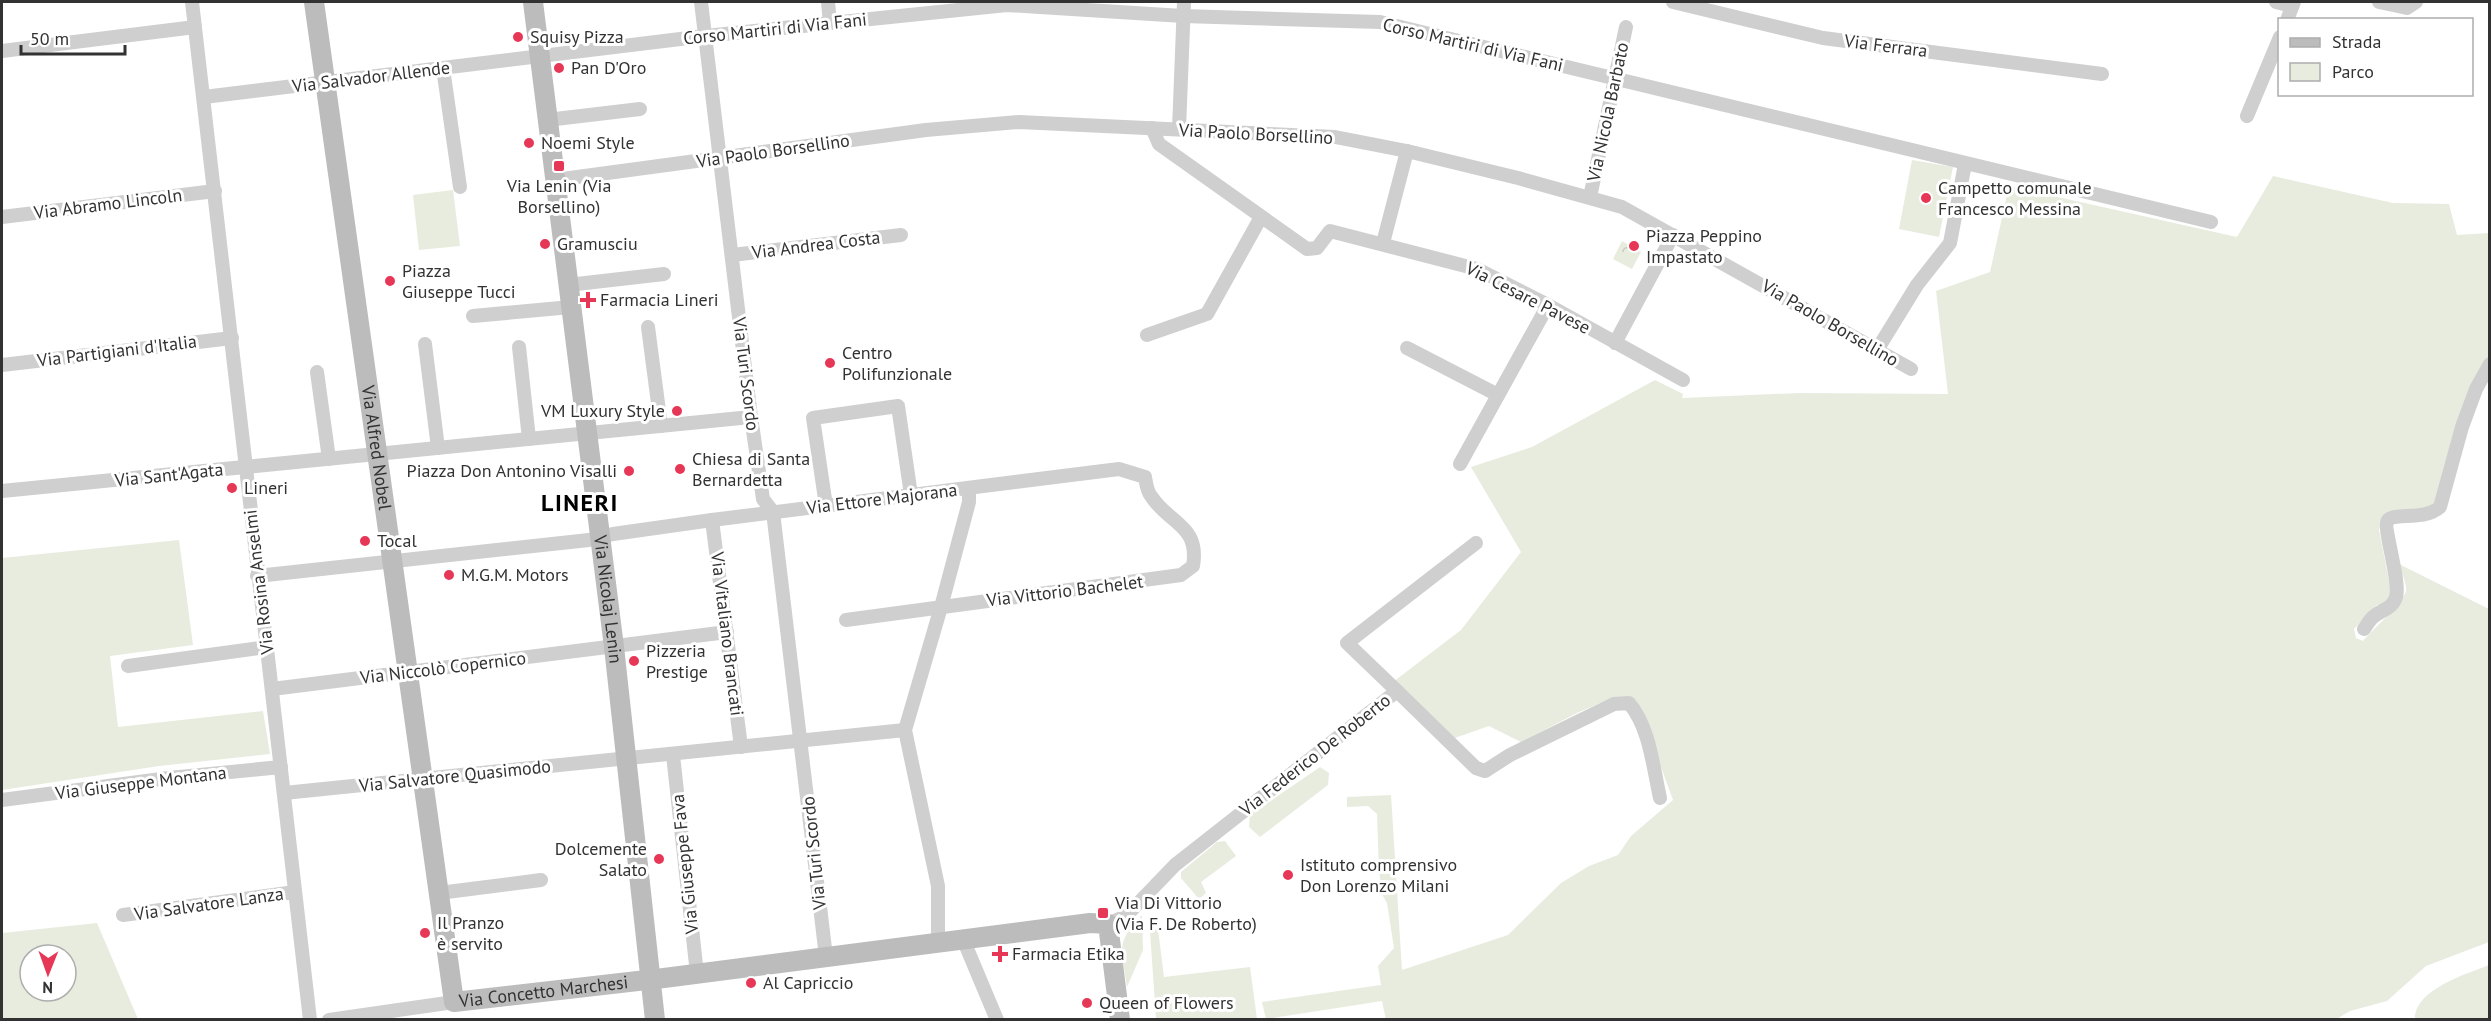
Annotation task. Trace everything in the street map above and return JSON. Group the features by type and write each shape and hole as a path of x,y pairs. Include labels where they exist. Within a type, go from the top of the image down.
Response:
{"main road":[{"name":"Via Alfred Nobel","path":"314,2 454,1002"},
{"name":"Via Nicolaj Lenin","path":"533,2 614,647 655,1020"},
{"name":"Via Concetto Marchesi","path":"454,1002 651,980 1090,923 1108,924"},
{"path":"1108,924 1120,1020"}],"street":[{"name":"Via Rosina Anselmi","path":"192,2 310,1020"},
{"name":"Via Turi Scordo","path":"701,2 751,417 763,499 773,512 826,957"},
{"path":"828,2 830,23"},
{"path":"1179,129 1184,2"},
{"name":"Via Ferrara","path":"1673,2 1720,7 1823,38 2102,74"},
{"path":"2276,2 2291,9"},
{"path":"2379,2 2407,9 2416,2"},
{"name":"Corso Martiri di Via Fani","path":"539,57 830,23 945,7 1007,5 1183,16 1380,22 1965,165 2211,222"},
{"path":"2,51 195,27"},
{"name":"Via Nicola Barbato","path":"1590,197 1626,27"},
{"path":"2247,116 2278,42"},
{"name":"Via Salvador Allende","path":"204,97 539,57"},
{"path":"443,68 460,187"},
{"path":"547,120 640,110"},
{"name":"Via Paolo Borsellino","path":"555,180 926,130 1019,122 1335,137 1407,151 1622,207 1911,369"},
{"path":"1147,334 1208,314 1261,217 1159,144 1152,128"},
{"path":"1383,243 1407,151"},
{"path":"1877,350 1917,285 1950,243 1965,165"},
{"name":"Via Abramo Lincoln","path":"2,217 214,191"},
{"name":"Via Cesare Pavese","path":"1261,217 1307,249 1317,248 1330,231 1477,269 1548,305 1683,380"},
{"name":"Via Andrea Costa","path":"732,255 901,235"},
{"path":"1615,343 1673,235"},
{"path":"568,285 664,274"},
{"path":"1460,464 1548,305"},
{"path":"473,316 571,307"},
{"path":"648,327 661,426"},
{"name":"Via Partigiani d'Italia","path":"2,364 232,338"},
{"path":"425,344 438,448"},
{"path":"519,346 530,439"},
{"path":"1407,348 1498,395"},
{"path":"2364,629 2373,618 2393,604 2396,596 2398,586 2385,528 2387,521 2394,517 2412,517 2433,513 2440,507 2462,427 2476,389 2490,364"},
{"path":"317,372 328,459"},
{"path":"826,506 813,418 898,406 911,495"},
{"name":"Via Sant'Agata","path":"2,491 751,417"},
{"name":"Via Ettore Majorana","path":"257,576 600,537 773,512 1119,469 1145,477 1150,495"},
{"path":"938,943 938,886 904,730 941,607 969,502 969,488"},
{"name":"Via Vittorio Bachelet","path":"846,620 1181,576 1193,566 1195,554 1191,536 1150,495"},
{"name":"Via Vitaliano Brancati","path":"712,520 741,747"},
{"path":"1397,691 1347,643 1476,543"},
{"name":"Via Niccolò Copernico","path":"272,689 727,632"},
{"path":"128,666 267,647"},
{"name":"Via Federico De Roberto","path":"1108,924 1126,916 1175,865 1397,691 1476,768 1485,771 1510,755 1614,704 1629,703 1646,736 1660,798"},
{"name":"Via Salvatore Quasimodo","path":"284,793 904,730"},
{"name":"Via Giuseppe Fava","path":"673,755 697,974"},
{"name":"Via Giuseppe Montana","path":"2,800 169,778 281,767"},
{"path":"439,893 541,880"},
{"name":"Via Salvatore Lanza","path":"123,915 295,892"},
{"path":"963,939 997,1020"},
{"name":"Via Concetto Marchesi","path":"329,1020 454,1002"}],"green space":[{"name":"Campetto comunale Francesco Messina","path":"1912,160 1953,167 1939,237 1899,229"},
{"path":"2273,176 2393,203 2449,204 2457,235 2489,233 2489,358 2435,502 2428,508 2383,518 2379,530 2391,591 2389,599 2383,605 2377,605 2354,629 2356,638 2363,641 2404,596 2406,585 2399,564 2489,609 2489,942 2426,966 2387,1001 2350,1011 2335,1020 1386,1020 1382,1001 1266,1019 1262,1002 1381,985 1378,966 1394,948 1387,903 1383,896 1379,872 1377,814 1368,806 1347,807 1347,797 1391,795 1402,970 1508,935 1561,883 1589,866 1618,855 1631,836 1673,800 1640,709 1609,699 1521,742 1489,726 1452,739 1393,682 1461,630 1521,552 1471,467 1532,447 1655,380 1683,394 1682,398 1800,393 1948,394 1936,291 1990,272 2009,186 2237,237"},
{"path":"453,190 460,246 419,250 413,195"},
{"path":"1622,241 1641,252 1632,269 1613,259"},
{"path":"179,540 193,645 110,656 118,727 263,711 270,754 159,766 2,790 2,558"},
{"path":"1320,767 1329,773 1328,785 1260,837 1249,827 1250,815"},
{"path":"1225,841 1236,856 1201,882 1206,893 1199,899 1181,878 1181,872 1217,842"},
{"path":"1142,915 1143,950 1127,987 1122,948 1127,934"},
{"path":"97,923 138,1019 2,1019 2,933"},
{"path":"1158,929 1164,977 1250,967 1257,1019 1156,1019 1150,931"},
{"path":"2489,965 2489,1019 2415,1019 2417,1008 2433,991 2456,978"}],"place":[{"name":"Squisy Pizza","path":"518,37"},
{"name":"Pan D'Oro","path":"559,68"},
{"name":"Noemi Style","path":"529,143"},
{"name":"Via Lenin (Via Borsellino)","path":"559,166"},
{"name":"Campetto comunale Francesco Messina","path":"1926,198"},
{"name":"Gramusciu","path":"545,244"},
{"name":"Piazza Peppino Impastato","path":"1634,246"},
{"name":"Piazza Giuseppe Tucci","path":"390,281"},
{"name":"Farmacia Lineri","path":"588,300"},
{"name":"Centro Polifunzionale","path":"830,363"},
{"name":"VM Luxury Style","path":"677,411"},
{"name":"Chiesa di Santa Bernardetta","path":"680,469"},
{"name":"Piazza Don Antonino Visalli","path":"629,471"},
{"name":"Lineri","path":"232,488"},
{"name":"Tocal","path":"365,541"},
{"name":"M.G.M. Motors","path":"449,575"},
{"name":"Pizzeria Prestige","path":"634,661"},
{"name":"Dolcemente Salato","path":"659,859"},
{"name":"Istituto comprensivo Don Lorenzo Milani","path":"1288,875"},
{"name":"Via Di Vittorio (Via F. De Roberto)","path":"1103,913"},
{"name":"Il Pranzo è servito","path":"425,933"},
{"name":"Farmacia Etika","path":"1000,954"},
{"name":"Al Capriccio","path":"751,983"},
{"name":"Queen of Flowers","path":"1087,1003"}],"district":[{"name":"LINERI","path":"580,503"}]}
